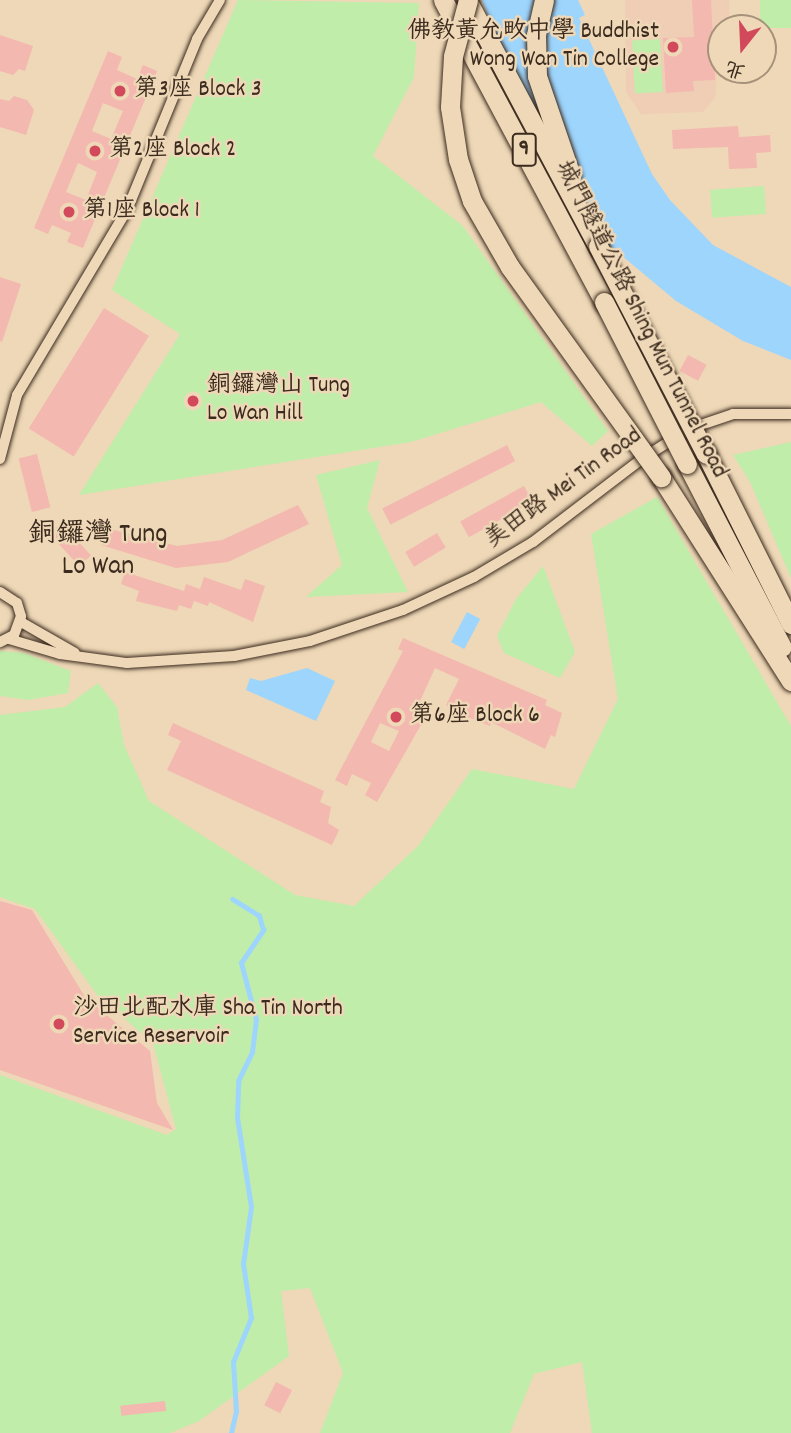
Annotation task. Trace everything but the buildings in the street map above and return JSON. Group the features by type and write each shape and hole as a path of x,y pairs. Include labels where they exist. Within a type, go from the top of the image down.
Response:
{"highway":[{"name":"城門隧道公路 Shing Mun Tunnel Road","path":"443,0 791,664"},
{"name":"城門隧道公路 Shing Mun Tunnel Road","path":"468,0 706,454 791,624"},
{"path":"468,0 456,40 450,89 452,127 466,187 510,267 661,477 791,681"},
{"path":"544,0 536,35 537,76 598,246"}],"street":[{"path":"0,459 17,396 127,210 197,39 220,0"},
{"name":"美田路 Mei Tin Road","path":"4,641 60,654 78,654 127,663 209,659 283,648 372,622 449,590 516,553 689,429 733,414 791,414"},
{"path":"0,592 17,603 20,622 4,641"},
{"name":"美田路 Mei Tin Road","path":"20,622 78,654"}],"shaded area":[{"name":"佛教黃允畋中學 Buddhist Wong Wan Tin College","path":"625,0 729,0 730,14 707,14 707,84 716,84 715,98 703,112 641,114 626,92"}],"green space":[{"path":"238,0 419,3 414,77 373,156 463,226 608,431 592,446 541,402 411,442 79,495 180,334 112,290"},
{"path":"760,0 791,0 791,28 777,28 777,14 760,14"},
{"path":"660,39 663,92 635,93 632,40"},
{"path":"764,186 766,214 712,218 710,190"},
{"path":"791,442 791,578 750,482 733,455"},
{"path":"380,460 367,508 408,592 306,597 342,565 316,475"},
{"path":"657,497 791,726 791,1433 592,1433 582,1362 534,1374 510,1433 320,1433 343,1373 310,1288 281,1291 289,1356 199,1421 170,1433 0,1433 0,1075 167,1135 176,1129 153,1043 98,996 35,909 0,897 0,715 65,707 98,683 117,707 124,745 149,801 295,895 354,906 418,846 472,769 574,789 618,699 591,534"},
{"path":"543,566 575,652 560,678 504,653 497,636 516,599"},
{"path":"0,651 24,653 71,671 68,693 28,700 0,696"}],"water":[{"path":"482,0 578,0 585,15 579,18 652,174 670,200 713,245 791,287 791,360 743,341 676,301 590,229 492,29"},
{"path":"467,612 480,619 464,649 451,642"},
{"path":"307,668 335,681 316,721 246,690 250,678 261,681"}],"waterway":[{"path":"231,1433 236,1412 233,1362 251,1318 243,1264 251,1207 237,1118 238,1081 252,1052 256,1020 241,963 263,930 259,916 233,900"}],"place":[{"name":"佛教黃允畋中學 Buddhist Wong Wan Tin College","path":"673,47"},
{"name":"第3座 Block 3","path":"120,91"},
{"name":"第2座 Block 2","path":"95,151"},
{"name":"第1座 Block 1","path":"69,212"},
{"name":"銅鑼灣山 Tung Lo Wan Hill","path":"193,401"},
{"name":"第6座 Block 6","path":"396,717"},
{"name":"沙田北配水庫 Sha Tin North Service Reservoir","path":"59,1024"}],"district":[{"name":"銅鑼灣 Tung Lo Wan","path":"98,552"}]}
